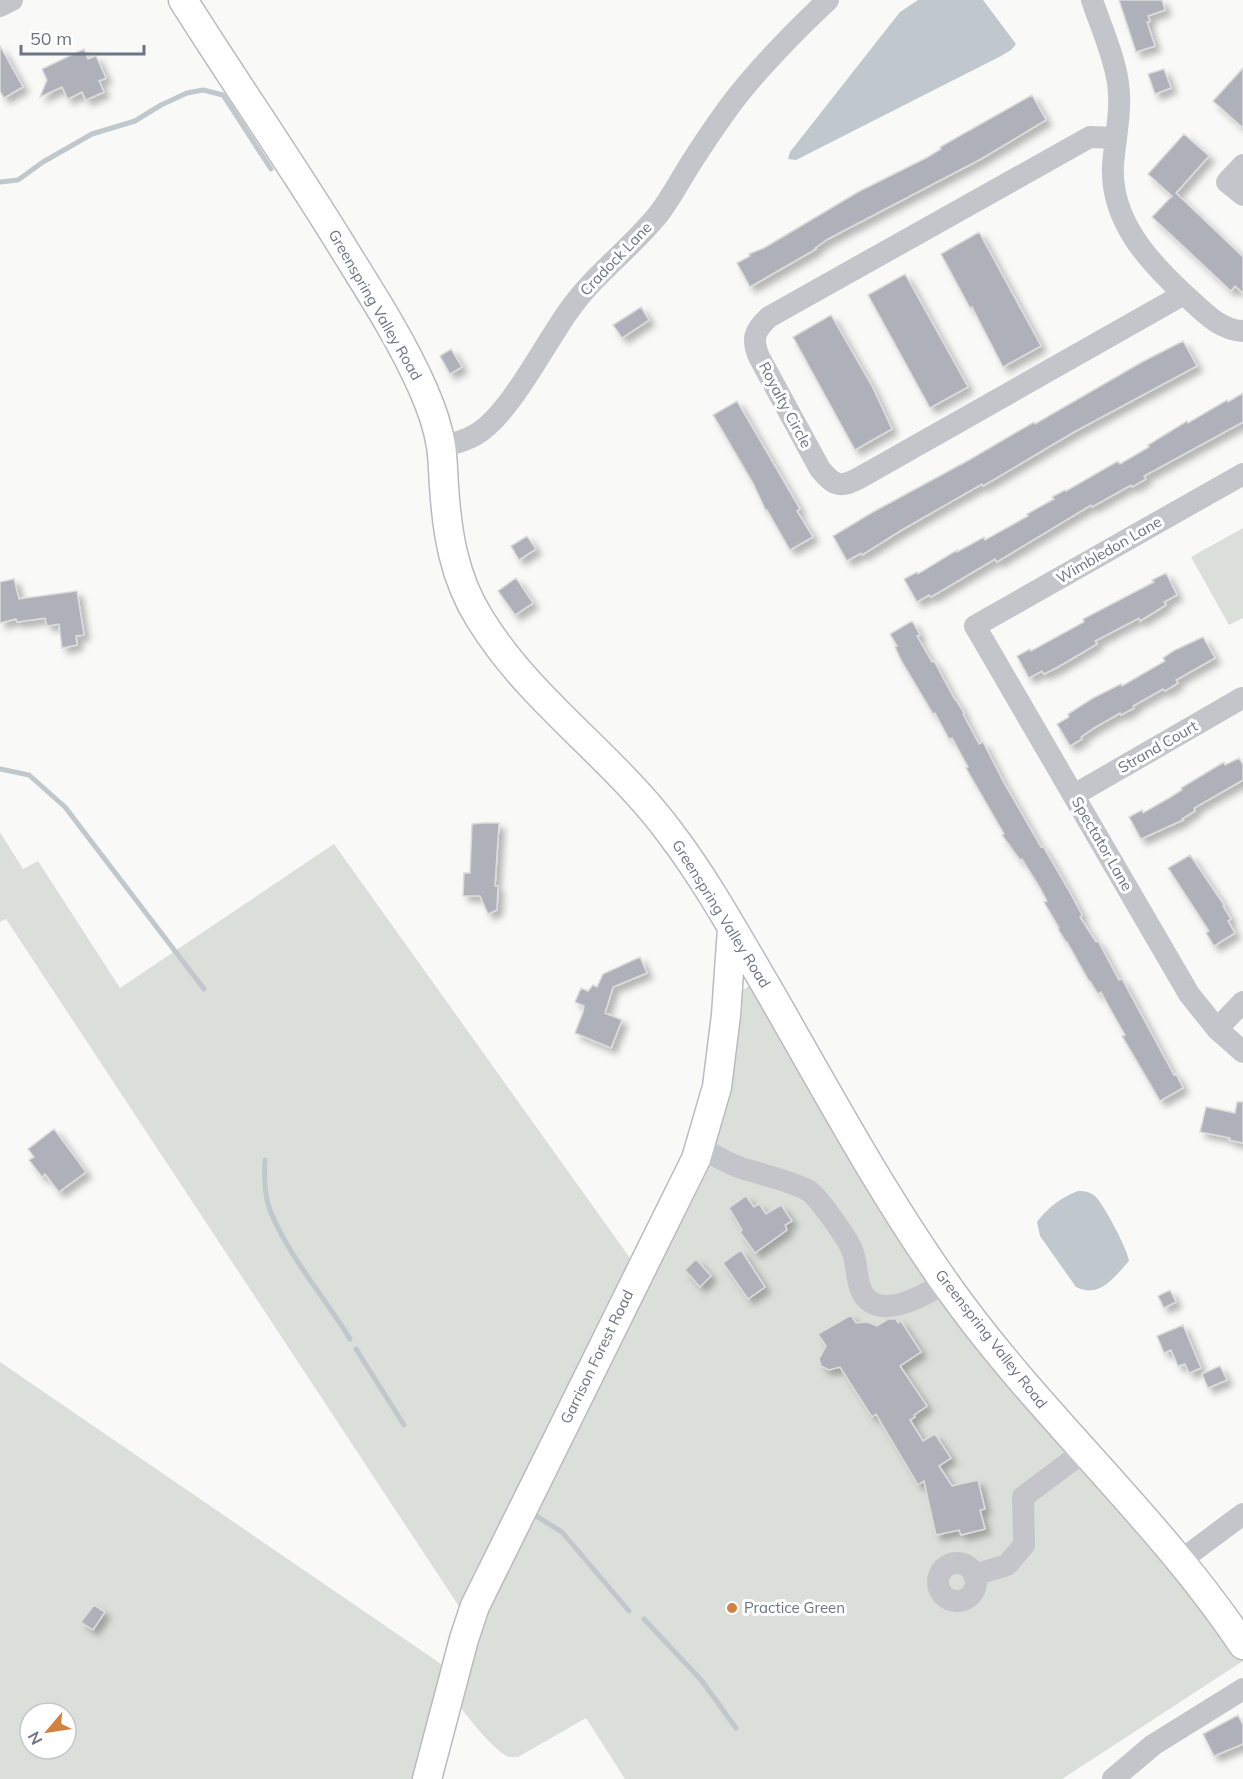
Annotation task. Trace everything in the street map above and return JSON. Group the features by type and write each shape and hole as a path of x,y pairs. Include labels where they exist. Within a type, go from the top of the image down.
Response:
{"main road":[{"name":"Greenspring Valley Road","path":"183,0 286,156 396,336 425,393 441,446 448,529 455,563 466,594 477,615 523,677 606,760 656,815 686,854 732,928 851,1133 945,1283 1011,1370 1180,1561 1243,1645"},
{"name":"Garrison Forest Road","path":"427,1779 464,1639 476,1606 667,1219 699,1147 717,1087 726,1015 732,928"}],"street":[{"path":"0,6 12,0"},
{"name":"Cradock Lane","path":"441,446 476,435 492,422 507,404 570,309 591,283 640,236 658,215 731,105 793,33 828,0"},
{"path":"1092,0 1118,83 1119,117 1113,187 1123,222 1132,238 1148,257 1184,294 1221,326 1243,331"},
{"name":"Royalty Circle","path":"1116,138 1090,137 769,317 759,327 755,338 755,348 820,469 830,482 842,485 861,477 1184,294"},
{"path":"1243,165 1227,182 1243,195"},
{"name":"Wimbledon Lane","path":"975,626 1243,474"},
{"name":"Spectator Lane","path":"975,626 1189,994 1217,1029 1243,1052"},
{"name":"Strand Court","path":"1074,795 1242,698"},
{"path":"1217,1029 1243,1002"},
{"path":"699,1147 735,1166 810,1191 852,1250 860,1285 870,1301 884,1306 915,1300 945,1283"},
{"path":"974,1575 1007,1565 1024,1545 1023,1497 1083,1452"},
{"path":"1180,1561 1243,1514"},
{"path":"1113,1779 1153,1745 1243,1689"}],"shaded area":[{"path":"918,0 983,0 1016,44 1001,56 796,160 788,159 790,152 900,12"},
{"path":"1243,528 1243,618 1229,625 1191,557"},
{"path":"0,832 23,869 38,861 120,988 334,844 645,1279 737,994 753,983 870,1183 1198,1597 1243,1661 1062,1779 625,1779 586,1718 518,1757 510,1757 497,1749 481,1732 444,1686 418,1779 0,1779 0,1362 447,1668 464,1614 6,919 0,922"},
{"path":"1078,1191 1092,1194 1100,1202 1120,1238 1129,1261 1106,1284 1092,1290 1076,1287 1040,1236 1037,1222 1055,1204"}],"building":[{"path":"1119,0 1162,0 1165,10 1148,16 1150,21 1147,22 1155,46 1136,52"},
{"path":"0,46 23,87 4,98 0,91"},
{"path":"84,49 88,59 96,56 106,78 99,81 104,92 86,100 82,92 68,99 62,87 40,97 47,80 42,69"},
{"path":"1243,68 1243,128 1213,101"},
{"path":"1164,69 1171,88 1155,94 1148,74"},
{"path":"1032,95 1046,120 981,159 828,239 816,249 750,287 737,263 750,256 749,254 764,248 858,192 928,157 941,149 940,147"},
{"path":"1184,134 1209,156 1176,193 1243,257 1243,293 1235,286 1231,291 1152,217 1172,196 1148,174"},
{"path":"979,232 1041,346 1003,367 941,254"},
{"path":"905,274 968,387 930,408 868,295"},
{"path":"641,307 649,320 622,338 613,325"},
{"path":"831,315 873,388 892,429 855,450 793,337"},
{"path":"1183,341 1197,366 1074,432 862,555 861,553 847,561 833,536"},
{"path":"451,349 462,367 450,374 440,356"},
{"path":"1243,393 1243,422 1144,476 1146,479 1132,487 1131,485 1092,507 1091,505 997,562 995,559 931,597 929,595 917,602 904,579 917,572 918,574 957,550 957,552 984,537 985,540 1028,516 1027,514 1054,499 1052,497 1118,461 1120,464 1187,421 1188,423"},
{"path":"737,401 800,509 797,511 813,537 790,550 713,415"},
{"path":"527,536 536,549 519,560 511,546"},
{"path":"1166,573 1177,595 1164,602 1166,605 1140,621 1139,618 1095,641 1097,644 1058,667 1044,674 1042,671 1029,678 1017,656 1030,649 1031,651 1084,622 1083,619 1154,582 1152,580"},
{"path":"516,578 533,603 515,615 498,591"},
{"path":"14,579 19,599 77,591 84,635 76,636 77,645 62,648 59,624 47,626 45,618 17,622 16,619 0,623 0,582"},
{"path":"912,621 920,635 917,636 964,713 979,744 983,742 1041,847 1043,846 1068,889 1082,915 1080,917 1096,942 1098,941 1119,980 1122,979 1174,1075 1176,1074 1183,1088 1160,1101 1122,1036 1125,1035 1101,992 1098,994 1089,981 1058,929 1044,902 1047,901 1040,888 1022,859 1020,860 1002,835 1004,834 966,768 968,767 952,738 949,739 902,662 890,634"},
{"path":"1203,637 1215,658 1176,680 1178,683 1165,691 1163,689 1133,706 1134,708 1094,728 1070,746 1057,724 1069,717 1068,714 1093,698 1121,684 1122,686 1165,661 1163,658 1175,650"},
{"path":"1239,758 1243,765 1243,780 1194,808 1195,811 1183,820 1141,839 1129,817 1142,810 1143,813 1169,798 1224,762 1225,765"},
{"path":"499,823 495,886 498,886 497,910 488,914 480,896 463,896 464,873 470,873 472,824"},
{"path":"1190,855 1224,905 1231,919 1228,921 1235,933 1214,946 1206,933 1209,931 1168,868"},
{"path":"640,957 647,973 613,987 605,1013 622,1020 611,1048 575,1033 584,1006 575,1002 581,988 588,991 593,985 597,987 603,974"},
{"path":"1237,1102 1243,1102 1243,1143 1200,1132 1206,1107 1235,1113"},
{"path":"54,1129 86,1172 59,1192 45,1174 42,1177 29,1160 34,1157 28,1149"},
{"path":"746,1196 754,1207 759,1204 766,1214 781,1205 792,1221 785,1225 787,1230 755,1253 740,1232 742,1230 729,1208"},
{"path":"741,1250 765,1287 748,1299 723,1263"},
{"path":"696,1259 711,1276 700,1287 685,1270"},
{"path":"1170,1290 1176,1302 1164,1308 1158,1296"},
{"path":"851,1315 856,1323 867,1322 877,1326 888,1319 896,1319 898,1323 901,1321 921,1352 900,1366 927,1406 910,1420 923,1441 935,1434 951,1458 939,1466 952,1486 978,1480 985,1509 980,1510 985,1529 961,1535 959,1530 936,1535 924,1481 918,1485 876,1414 872,1417 840,1367 829,1370 821,1366 819,1359 826,1346 818,1334"},
{"path":"1183,1325 1201,1368 1189,1373 1185,1364 1178,1366 1171,1350 1164,1353 1157,1336"},
{"path":"1220,1366 1227,1380 1208,1388 1202,1374"},
{"path":"94,1605 105,1612 93,1630 81,1622"},
{"path":"1238,1715 1243,1725 1243,1744 1214,1756 1203,1734"}],"waterway":[{"path":"0,182 18,180 43,162 92,134 135,121 187,93 203,90 223,95 271,169"},
{"path":"0,769 29,775 65,807 204,989"},
{"path":"265,1160 267,1198 277,1226 296,1259 350,1339"},
{"path":"356,1349 404,1425"},
{"path":"536,1516 562,1532 629,1611"},
{"path":"644,1619 702,1681 736,1728"}],"place":[{"name":"Practice Green","path":"732,1608"}]}
